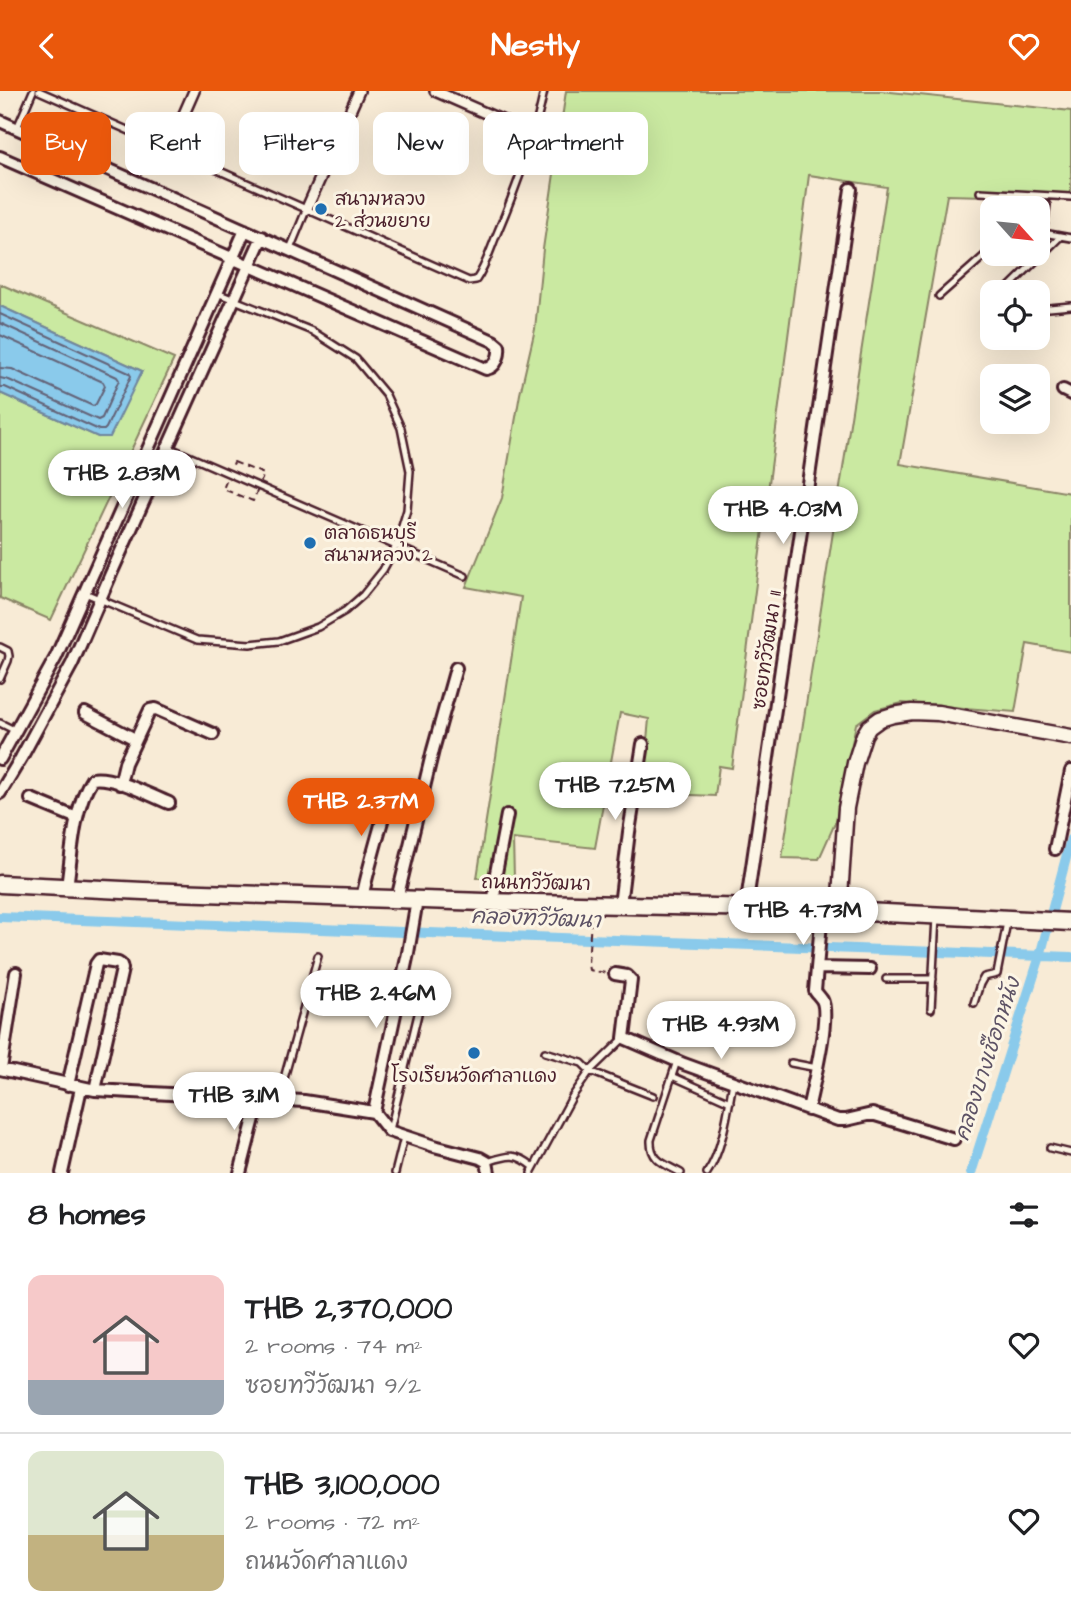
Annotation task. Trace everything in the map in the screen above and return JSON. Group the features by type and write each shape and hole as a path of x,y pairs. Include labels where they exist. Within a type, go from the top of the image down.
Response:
{"main road":[{"name":"ถนนทวีวัฒนา","path":"0,884 417,900 746,908 821,919 839,911 936,915 1006,927 1038,920 1070,921"}],"street":[{"path":"185,112 194,91"},
{"path":"307,208 359,91"},
{"path":"435,91 483,112"},
{"path":"0,121 494,341 499,345 495,364 486,369 0,157"},
{"name":"ซอยทวีวัฒนา 11","path":"746,908 851,189"},
{"path":"0,759 56,657 245,230"},
{"path":"0,793 72,664 262,237"},
{"path":"397,899 456,668"},
{"path":"120,784 125,763 149,710 156,709 213,734"},
{"path":"839,911 846,808 855,764 869,727 880,719 893,715 925,712 1071,737"},
{"path":"85,713 135,739"},
{"path":"620,905 643,744"},
{"path":"1055,849 1071,771"},
{"path":"67,887 77,818 92,779 99,778 120,784 169,803"},
{"path":"362,898 369,863 392,785"},
{"path":"31,799 77,818"},
{"path":"494,902 496,873 507,815"},
{"path":"374,1112 417,900"},
{"path":"808,1110 824,1018 823,1002 816,991 821,919"},
{"path":"68,1085 96,964 99,960 117,963 122,969 95,1090"},
{"path":"818,968 870,969"},
{"path":"16,972 0,1069 95,1090 304,1101 374,1112 389,1131 480,1158 488,1168"},
{"path":"615,974 630,977 632,983 624,1038 677,1061 838,1120 872,1114 954,1139"},
{"path":"62,1173 80,1088"},
{"path":"240,1173 259,1099"}],"lane":[{"path":"17,128 33,91"},
{"path":"40,91 125,129"},
{"path":"539,112 544,91"},
{"path":"225,172 469,281 475,280 481,273 520,175"},
{"path":"980,191 1071,197"},
{"path":"289,249 307,208"},
{"path":"1050,235 1071,238"},
{"path":"1016,280 1060,237"},
{"path":"939,296 980,260"},
{"path":"83,593 197,640 250,644 279,641 318,627 345,611 363,595 383,570 396,546 407,510 410,471 401,428 386,395 356,359 312,331 217,293"},
{"path":"1050,308 1071,306"},
{"path":"168,447 465,576"},
{"path":"0,647 8,651 9,656 0,679"},
{"path":"0,723 16,731"},
{"path":"932,1009 936,915"},
{"path":"974,1003 984,977 997,974 1006,927"},
{"path":"278,1100 318,956"},
{"path":"886,979 933,979"},
{"path":"389,1131 418,1014"},
{"path":"488,1168 510,1155 523,1158 533,1170 572,1097 590,1071 624,1038"},
{"path":"545,1052 582,1063 590,1071 653,1096"},
{"path":"677,1061 650,1150 661,1162 681,1173"},
{"path":"791,1063 817,1068"},
{"path":"672,1076 730,1102"},
{"path":"707,1173 713,1165 727,1119 733,1082"},
{"path":"395,1173 404,1137"},
{"path":"1050,1148 1071,1153"}],"path":[{"path":"591,916 589,970 615,974"}],"green space":[{"path":"566,91 881,91 1071,111 1071,198 947,195 900,464 1071,493 1071,652 1027,644 1015,712 902,703 875,710 856,724 836,821 819,859 782,858 887,187 809,175 732,768 719,766 715,796 642,793 649,719 620,713 595,848 513,839 514,878 477,878 521,597 466,587 502,498 520,394 535,329 554,175 648,175 648,112 563,112"},
{"path":"0,284 174,359 51,620 0,598 0,393 98,437 142,371 0,306"}],"water":[{"path":"0,306 142,371 110,437 98,437 0,393"}],"waterway":[{"name":"คลองบางเชือกหนัง","path":"971,1173 1040,956 1071,839"},
{"name":"คลองทวีวัฒนา","path":"0,917 1071,957"}],"place":[{"name":"สนามหลวง 2 ส่วนขยาย","path":"321,209"},
{"name":"ตลาดธนบุรี สนามหลวง 2","path":"310,543"},
{"name":"โรงเรียนวัดศาลาแดง","path":"474,1053"}]}
